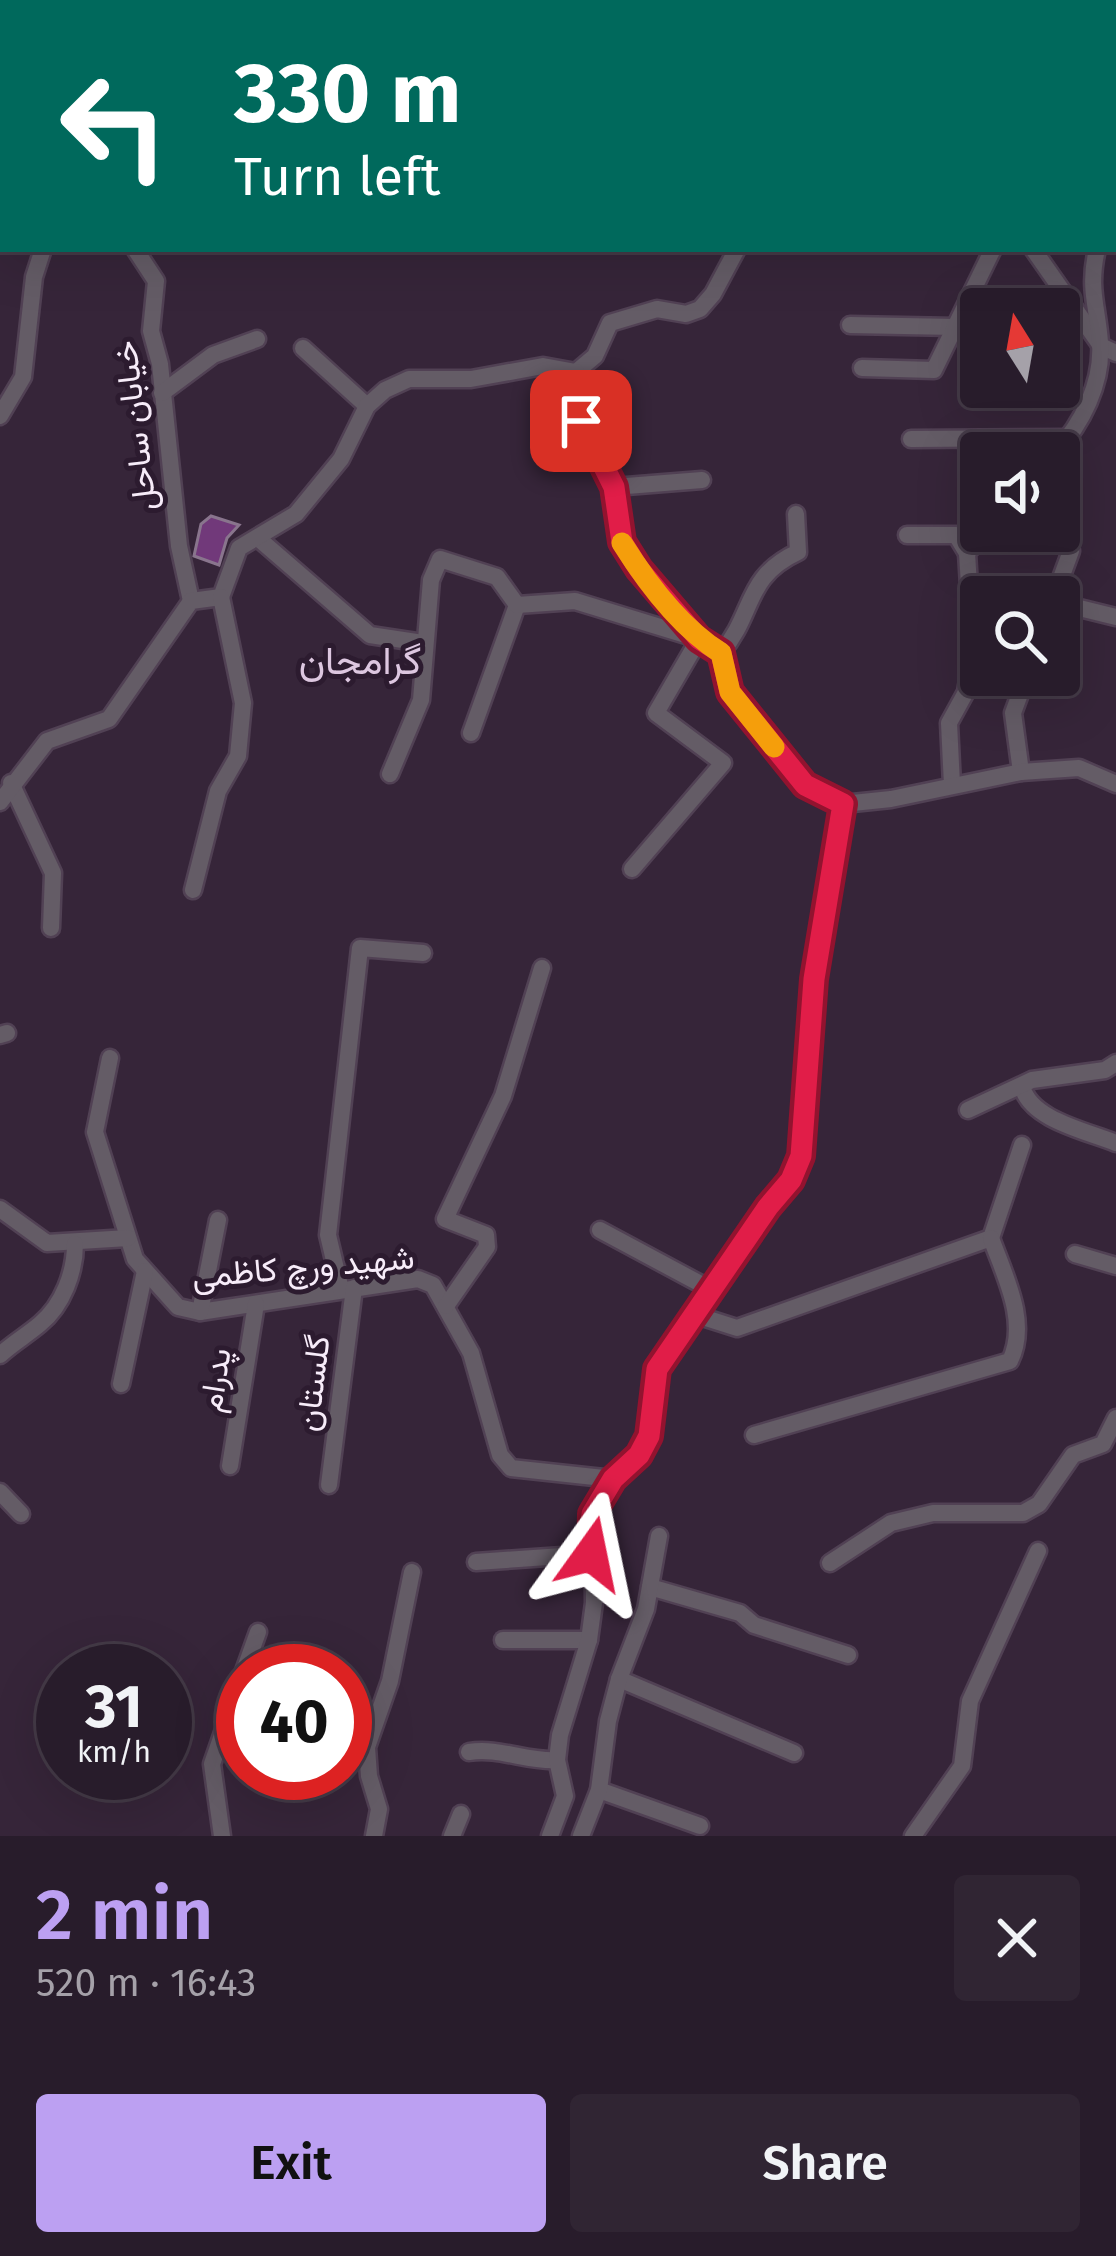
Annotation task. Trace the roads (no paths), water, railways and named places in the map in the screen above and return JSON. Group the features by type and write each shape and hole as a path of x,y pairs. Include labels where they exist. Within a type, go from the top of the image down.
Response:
{"street":[{"path":"0,416 23,376 34,277 43,252"},
{"name":"خیابان ساحل","path":"137,252 156,281 151,331 160,364 179,546 191,601"},
{"path":"576,372 595,356 610,323 657,309 686,314 700,309 735,252"},
{"path":"862,368 934,370 992,252"},
{"path":"1035,252 1108,350"},
{"path":"1072,432 1096,389 1108,350 1090,282 1096,252"},
{"path":"850,325 956,327"},
{"path":"162,393 213,355 257,339"},
{"path":"303,348 367,406"},
{"path":"193,890 218,790 238,756 243,704 221,597 239,548 296,514 341,459 367,406 385,389 409,379 471,379 543,366 576,372"},
{"path":"576,372 581,421 614,487 622,542 699,639"},
{"path":"911,439 960,439"},
{"path":"614,487 702,480"},
{"path":"721,653 739,632 757,583 772,564 797,552 796,514"},
{"path":"907,535 956,535 967,553 973,650 966,692 949,723 952,785"},
{"path":"260,538 370,635 424,643"},
{"path":"391,774 421,700 431,580 440,559 497,577 517,604"},
{"path":"0,802 47,741 109,719 191,601 221,597"},
{"path":"517,604 575,601 699,639 721,653 730,692 805,785 843,804 1021,772 1079,767 1116,784"},
{"path":"471,733 517,604"},
{"path":"1080,606 1116,616"},
{"path":"632,869 723,763 656,713 699,639"},
{"path":"1019,696 1012,713 1021,772"},
{"path":"11,783 52,873 51,928"},
{"path":"550,1836 565,1796 557,1760 560,1736 589,1640 594,1603 592,1514 613,1479 639,1455 649,1436 657,1369 791,1180 801,1156 814,979 843,804"},
{"name":"گلستان","path":"329,1485 347,1289 328,1235 360,948 423,952"},
{"path":"446,1306 487,1247 486,1235 445,1219 503,1096 542,968"},
{"name":"شهید ورچ کاظمی","path":"110,1058 95,1132 135,1259 178,1306 200,1312 418,1280 433,1285 471,1353 500,1455 511,1468 613,1479"},
{"path":"968,1110 1032,1080 1105,1070 1116,1063"},
{"path":"1022,1086 1022,1094 1035,1109 1116,1142"},
{"path":"754,1435 1010,1361 1020,1341 1011,1290 991,1238 1022,1144"},
{"path":"0,1209 47,1244 128,1238"},
{"path":"200,1312 218,1220"},
{"path":"600,1231 710,1289"},
{"path":"693,1314 737,1328 991,1238"},
{"path":"0,1354 42,1323 75,1271 75,1244"},
{"path":"1075,1254 1116,1266"},
{"path":"122,1384 145,1271"},
{"name":"پدرام","path":"230,1466 256,1304"},
{"path":"830,1563 891,1522 934,1513 1022,1513 1039,1504 1073,1455 1103,1444 1116,1418"},
{"path":"0,1492 21,1514"},
{"path":"581,1836 599,1790 608,1721 646,1609 659,1536"},
{"path":"922,1834 962,1766 970,1701 1038,1551"},
{"path":"476,1562 591,1554"},
{"path":"374,1836 379,1809 367,1748 390,1682 412,1572"},
{"path":"650,1587 740,1613 754,1625 848,1655"},
{"path":"254,1644 258,1632"},
{"path":"503,1640 589,1640"},
{"path":"619,1679 794,1753"},
{"path":"469,1752 486,1749 532,1762 557,1760"},
{"path":"216,1753 212,1764 216,1793"},
{"path":"599,1790 700,1826"},
{"path":"217,1800 222,1836"},
{"path":"452,1836 461,1814"}],"district":[{"name":"گرامجان","path":"360,660"}]}
